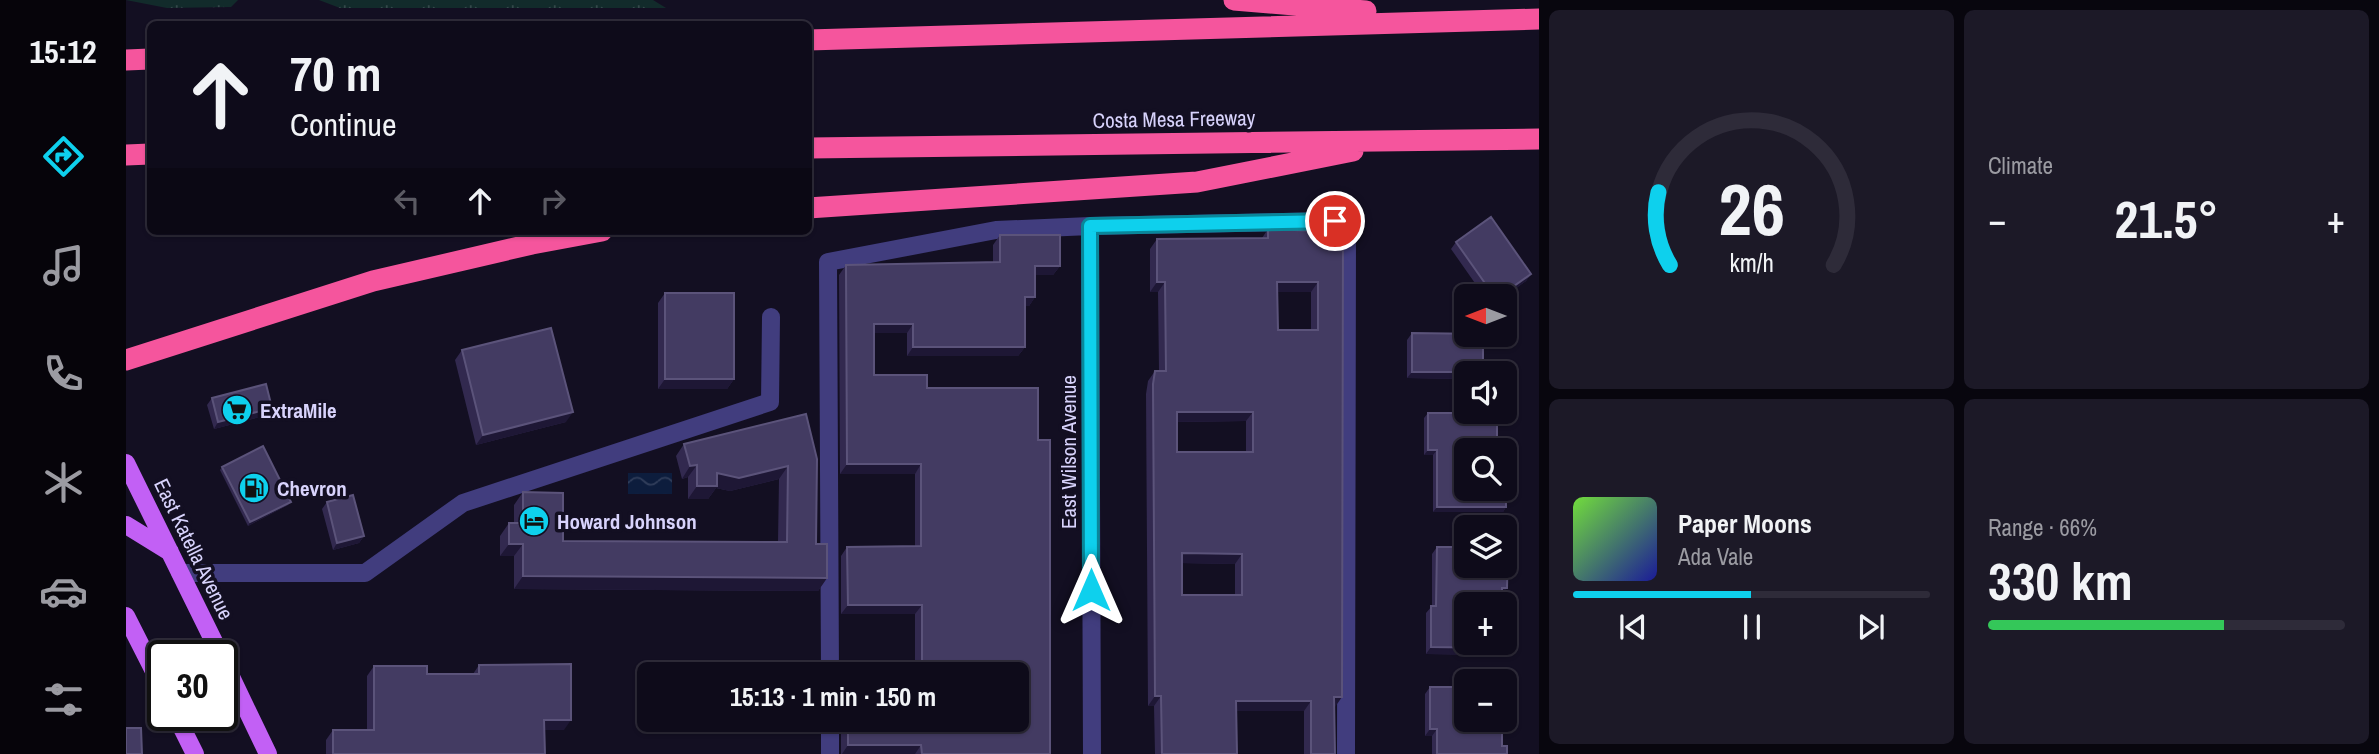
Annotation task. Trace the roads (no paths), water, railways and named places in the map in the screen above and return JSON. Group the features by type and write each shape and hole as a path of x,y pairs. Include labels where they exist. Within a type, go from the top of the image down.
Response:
{"highway":[{"path":"1234,0 1466,20"},
{"path":"812,40 1539,19"},
{"path":"126,60 147,59"},
{"name":"Costa Mesa Freeway","path":"812,148 1539,139"},
{"path":"812,208 1197,182 1404,142"},
{"path":"126,155 147,154"},
{"path":"126,360 373,281 580,235"}],"main road":[{"name":"East Katella Avenue","path":"126,463 214,640"},
{"path":"126,525 170,552"},
{"path":"126,616 147,657"},
{"name":"East Katella Avenue","path":"238,691 268,754"},
{"path":"184,731 195,754"}],"street":[{"path":"830,662 828,262 996,230 1335,221 1347,237 1346,754"},
{"name":"East Wilson Avenue","path":"1090,226 1092,754"},
{"path":"180,573 365,573 463,503 770,402 771,317"},
{"path":"830,732 830,754"}],"water":[{"path":"628,473 672,473 672,494 628,494"}],"place":[{"name":"ExtraMile","path":"237,410"},
{"name":"Chevron","path":"254,488"},
{"name":"Howard Johnson","path":"534,521"}]}
